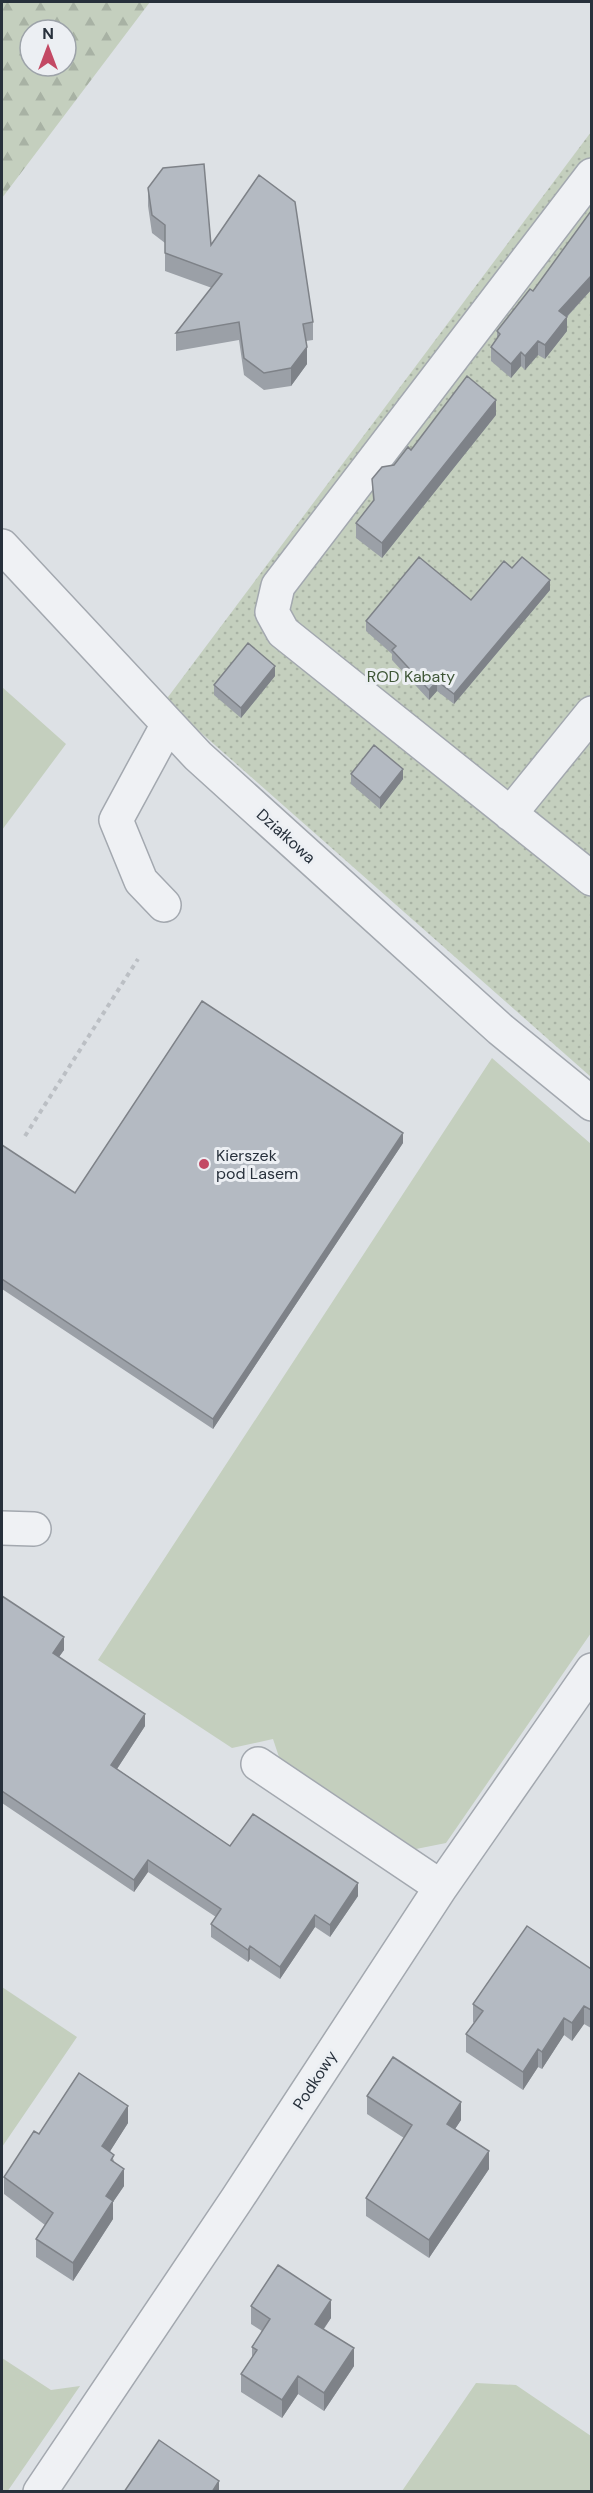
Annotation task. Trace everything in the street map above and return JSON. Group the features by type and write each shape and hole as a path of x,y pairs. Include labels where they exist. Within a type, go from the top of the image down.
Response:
{"street":[{"path":"591,175 278,586 272,612 283,632 591,879"},
{"name":"Działkowa","path":"2,546 198,756 483,1013 591,1104"},
{"path":"510,814 591,713"},
{"path":"164,905 141,881 116,820 168,724"},
{"path":"2,1527 34,1529"},
{"name":"Podkowy","path":"40,2492 237,2199 441,1887 591,1670"},
{"path":"258,1764 441,1887"}],"path":[{"path":"25,1136 138,959"}],"green space":[{"path":"2,2 150,2 2,198"},
{"name":"ROD Kabaty","path":"591,132 591,1077 165,701"},
{"path":"2,687 66,744 2,830"},
{"path":"492,1058 591,1144 591,1633 446,1843 416,1849 279,1757 273,1739 232,1748 98,1660"},
{"path":"2,1987 77,2037 2,2147"},
{"path":"2,2358 51,2390 80,2386 7,2492 2,2491"},
{"path":"476,2383 516,2385 591,2436 591,2491 402,2491"}],"building":[{"path":"204,164 211,245 259,175 295,202 313,322 303,324 307,347 291,368 264,373 244,358 239,322 176,333 222,274 165,253 165,225 152,215 148,188 163,168"},
{"path":"591,211 591,276 559,311 567,317 545,345 538,341 525,356 521,352 511,364 491,347 500,334 497,331 530,289 533,291"},
{"path":"467,376 496,400 382,543 356,523 374,500 372,479 382,467 394,465 408,447 411,450"},
{"path":"419,557 471,600 504,561 512,568 522,557 550,580 454,694 437,681 429,690 392,650 396,646 366,621"},
{"path":"248,643 275,666 241,708 214,685"},
{"path":"374,745 403,769 380,798 351,774"},
{"name":"Kierszek pod Lasem","path":"202,1001 403,1133 213,1419 2,1279 2,1145 75,1193"},
{"path":"2,1596 64,1637 53,1653 145,1714 111,1765 230,1846 253,1814 358,1883 330,1925 315,1915 280,1967 250,1946 248,1950 211,1924 221,1909 148,1860 134,1880 2,1791"},
{"path":"527,1926 591,1969 591,2010 584,2006 572,2023 564,2018 542,2052 538,2049 523,2072 466,2034 483,2011 473,2004"},
{"path":"393,2057 461,2102 447,2124 489,2151 429,2240 366,2198 412,2125 367,2096"},
{"path":"79,2073 128,2106 102,2146 114,2155 111,2160 124,2169 106,2196 113,2201 73,2263 36,2239 53,2213 4,2177 34,2131 39,2134"},
{"path":"278,2265 331,2300 315,2324 354,2348 324,2393 298,2376 282,2400 241,2374 257,2350 252,2347 270,2319 251,2306"},
{"path":"159,2440 219,2481 212,2492 124,2492"}],"place":[{"name":"Kierszek pod Lasem","path":"204,1164"}]}
